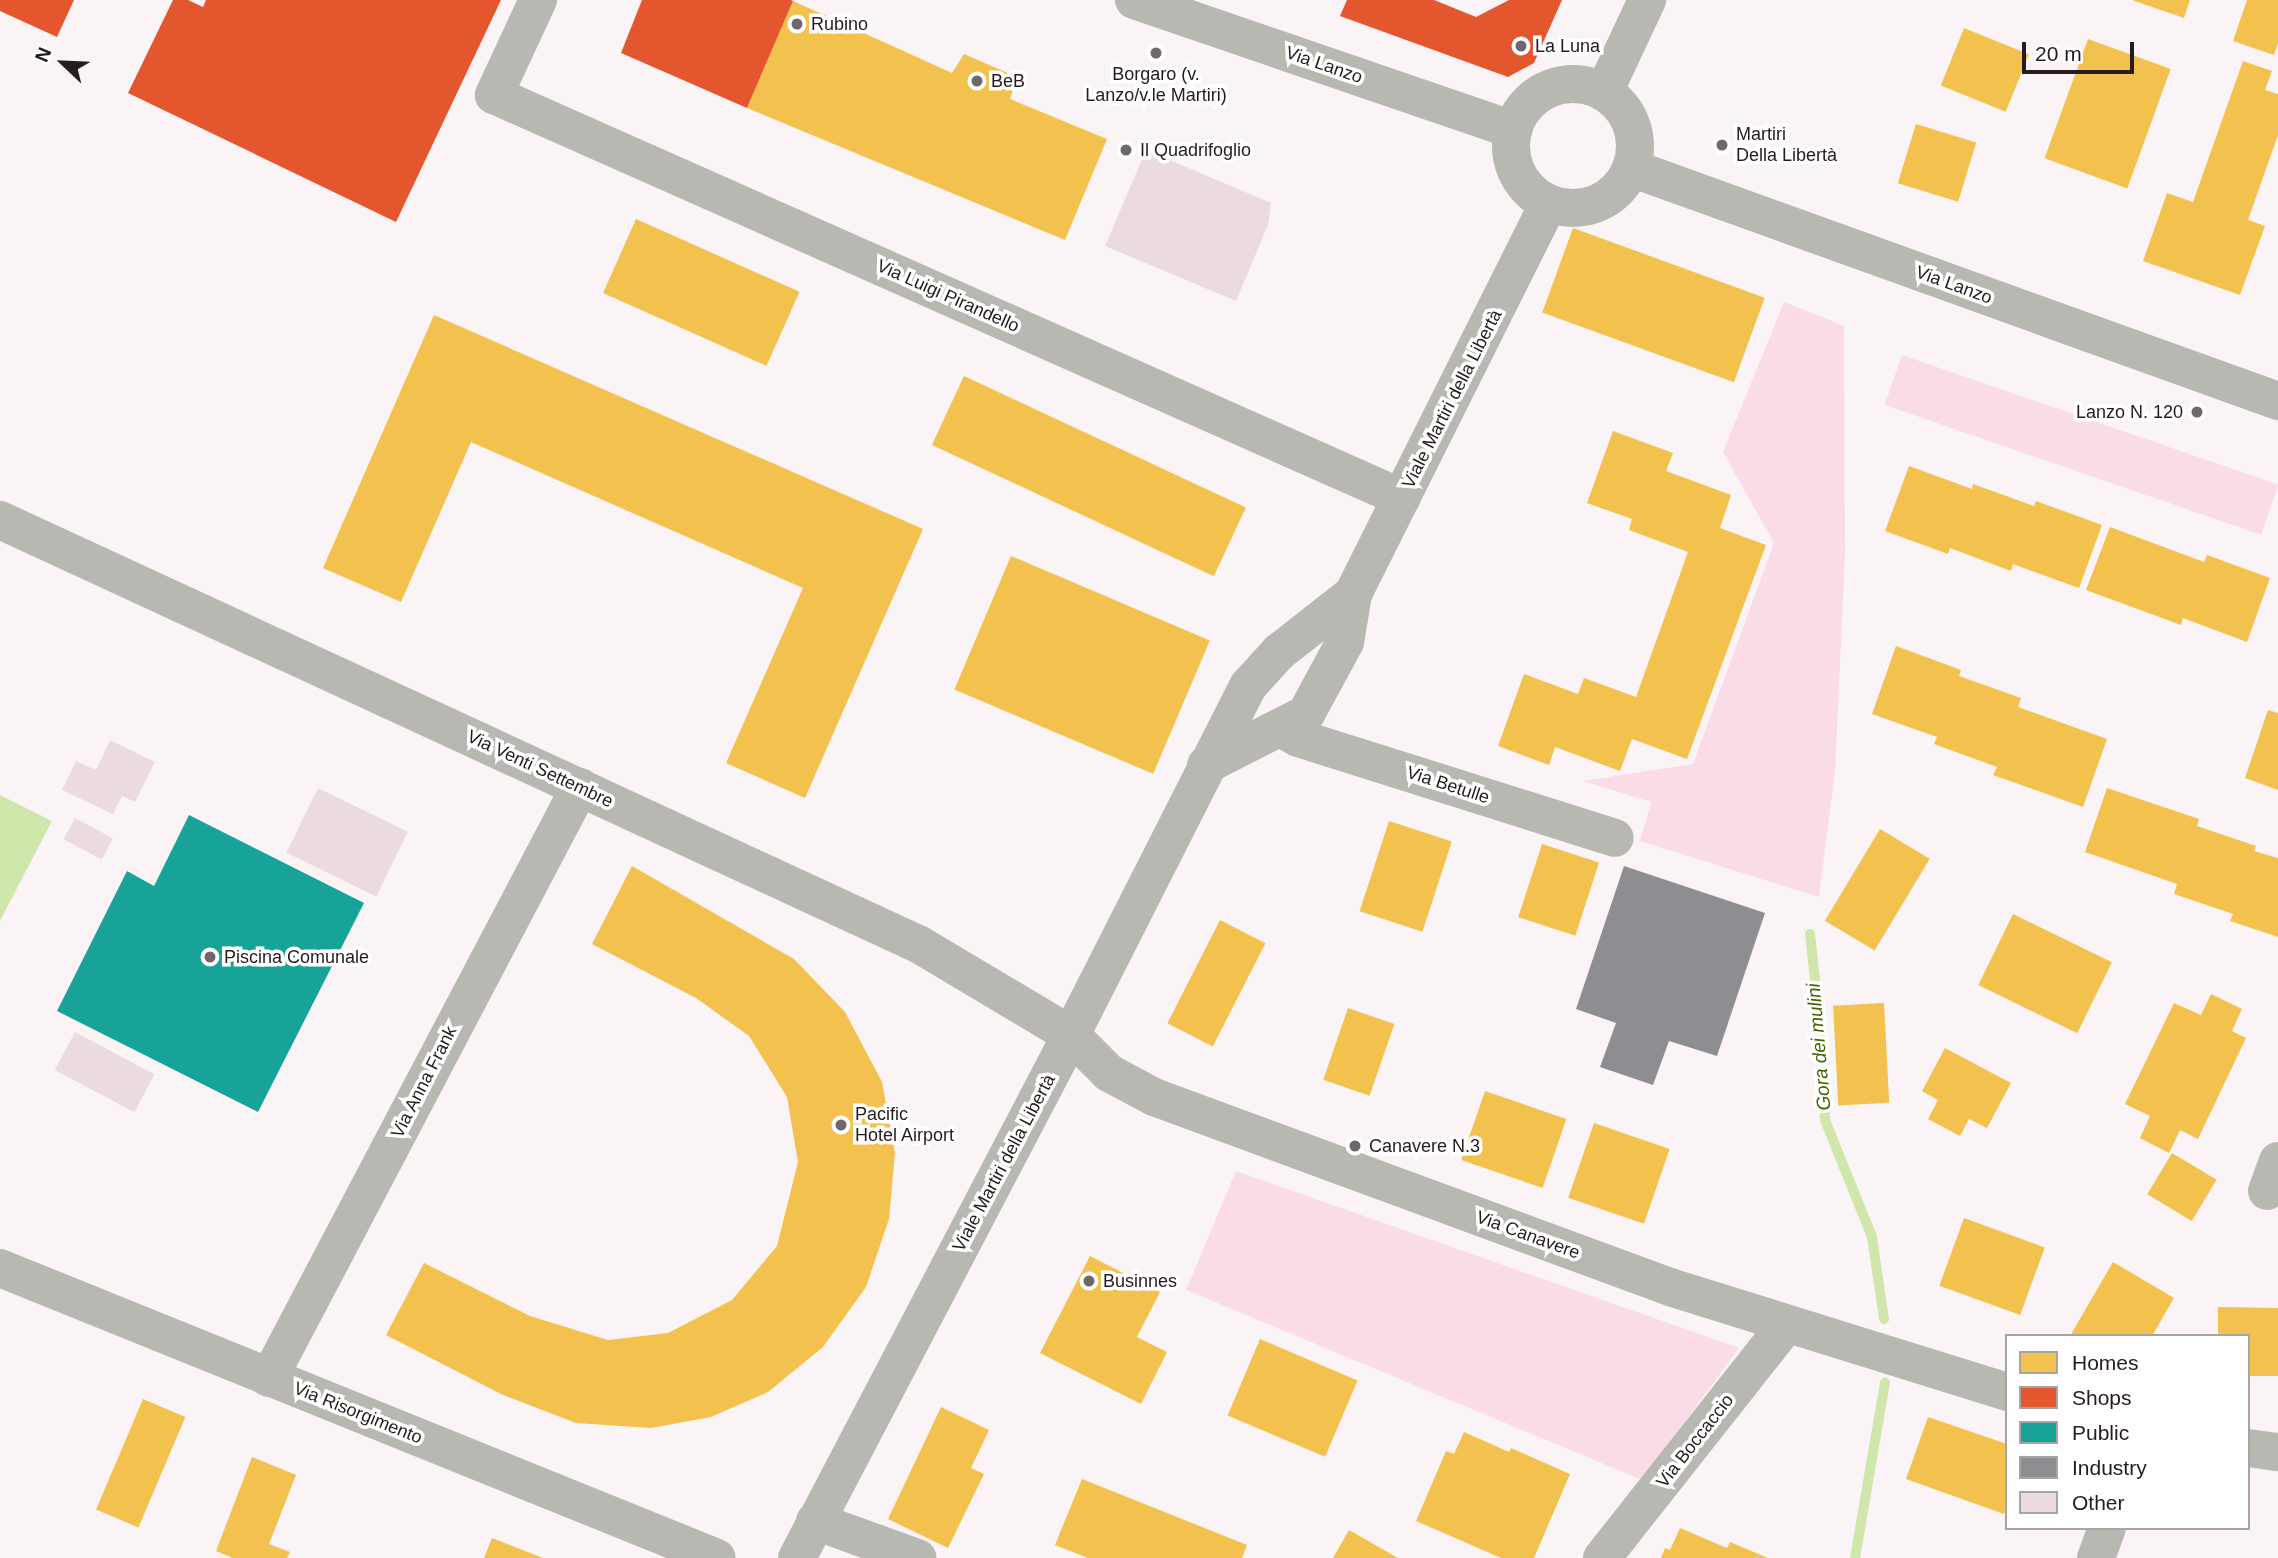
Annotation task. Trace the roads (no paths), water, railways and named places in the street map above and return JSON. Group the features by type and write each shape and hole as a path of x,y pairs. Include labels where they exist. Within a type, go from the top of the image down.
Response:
{"street":[{"name":"Via Luigi Pirandello","path":"538,0 494,95 1402,498"},
{"name":"Via Lanzo","path":"1134,0 1513,130"},
{"path":"1604,92 1647,0"},
{"path":"1568,84 1586,85 1604,92 1621,105 1632,125 1636,146 1632,168 1618,189 1597,203 1573,208 1549,203 1534,194 1518,173 1511,147 1513,130 1521,112 1534,98 1549,88 1568,84"},
{"name":"Via Lanzo","path":"1632,168 2278,401"},
{"name":"Viale Martiri della Libertà","path":"1206,765 1306,715 1345,642 1353,594 1549,203"},
{"name":"Via Venti Settembre","path":"0,520 920,945 1071,1035"},
{"name":"Viale Martiri della Libertà","path":"797,1558 1071,1035 1248,686 1279,652 1353,594"},
{"name":"Via Betulle","path":"1282,729 1298,738 1615,838"},
{"name":"Via Anna Frank","path":"269,1378 580,787"},
{"name":"Via Canavere","path":"1071,1035 1109,1073 1154,1097 1670,1287 2005,1391"},
{"name":"Via Risorgimento","path":"0,1268 717,1558"},
{"name":"Via Boccaccio","path":"1602,1558 1787,1324"},
{"path":"2250,1448 2278,1452"},
{"path":"815,1521 917,1558"}],"waterway":[{"name":"Gora dei mulini","path":"1810,934 1823,1053 1825,1120 1872,1237 1884,1319"},
{"name":"Gora dei mulini","path":"1855,1558 1885,1383"}],"place":[{"name":"Rubino","path":"797,24"},
{"name":"La Luna","path":"1521,46"},
{"name":"Borgaro (v. Lanzo/v.le Martiri)","path":"1156,53"},
{"name":"BeB","path":"977,81"},
{"name":"Martiri Della Libertà","path":"1722,145"},
{"name":"Il Quadrifoglio","path":"1126,150"},
{"name":"Lanzo N. 120","path":"2197,412"},
{"name":"Piscina Comunale","path":"210,957"},
{"name":"Pacific Hotel Airport","path":"841,1125"},
{"name":"Canavere N.3","path":"1355,1146"},
{"name":"Businnes","path":"1089,1281"}]}
